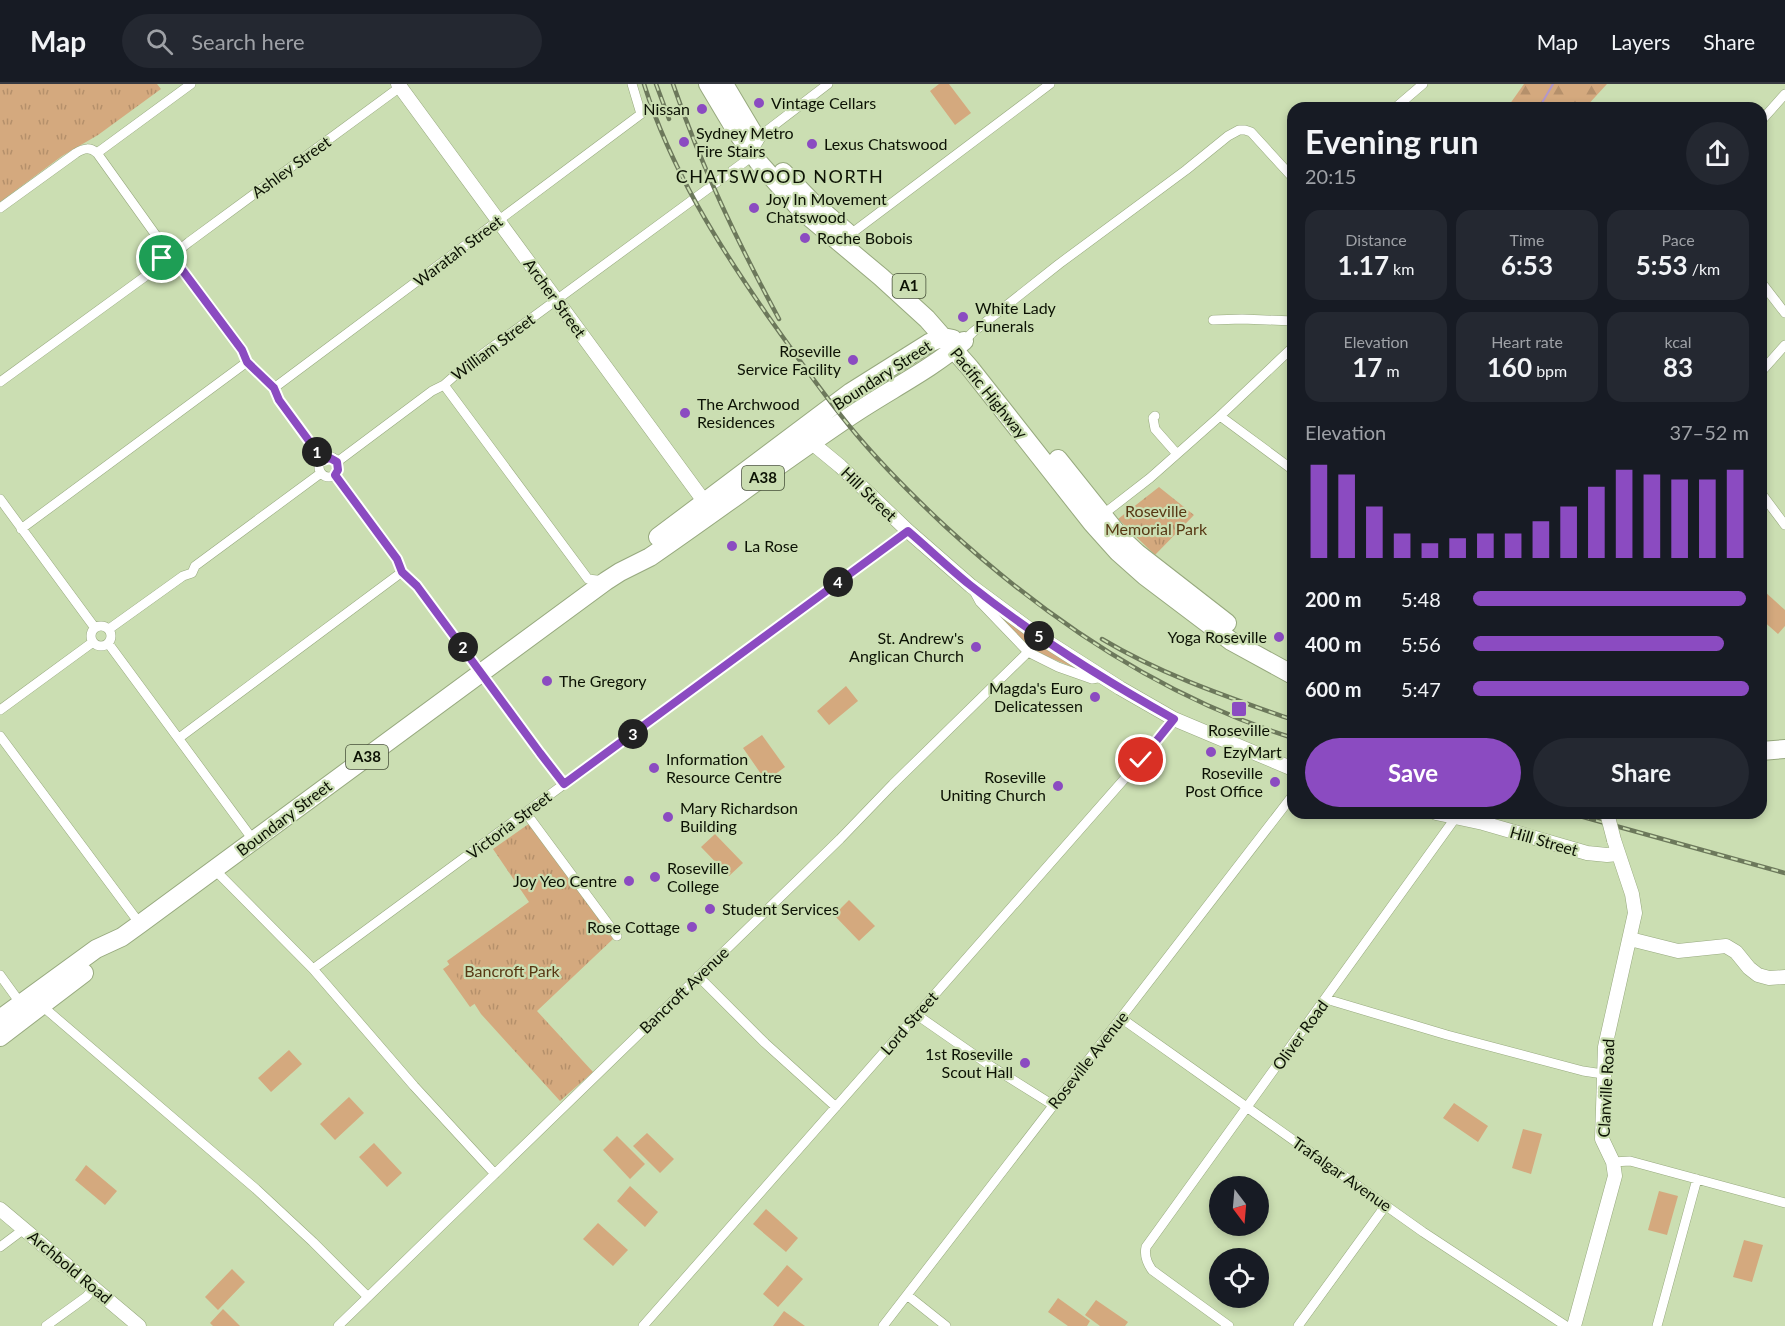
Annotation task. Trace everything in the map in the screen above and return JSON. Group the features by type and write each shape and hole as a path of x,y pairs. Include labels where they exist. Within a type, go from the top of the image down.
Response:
{"highway":[{"name":"Pacific Highway","path":"708,84 721,108 755,147 801,210 845,238 931,306 954,343 1134,567 1231,641 1287,672"},
{"name":"Pacific Highway","path":"724,84 747,125 755,147"},
{"name":"Boundary Street","path":"0,1019 96,949 122,937 215,870 613,576 642,549 941,360 954,343"},
{"name":"Boundary Street","path":"709,507 851,392 925,345 954,343"},
{"name":"Pacific Highway","path":"1097,519 1121,537 1153,567 1228,624 1287,658"},
{"path":"1767,740 1785,738"},
{"path":"1767,750 1785,749"},
{"name":"Boundary Street","path":"0,1037 103,958 122,937"}],"street":[{"path":"97,153 191,84"},
{"name":"Waratah Street","path":"274,388 640,114 632,84"},
{"name":"William Street","path":"337,462 747,160 764,133 828,84"},
{"path":"845,238 1050,84"},
{"path":"1402,102 1423,84"},
{"name":"Archer Street","path":"401,85 498,221 709,507"},
{"name":"Ashley Street","path":"179,250 401,85"},
{"path":"1767,114 1785,94"},
{"path":"954,343 973,332 1059,264 1186,170 1227,136 1239,130 1245,130 1255,136 1287,171"},
{"path":"0,208 76,153 92,149 165,248"},
{"path":"173,246 179,250 181,257 177,263 172,265 165,262 162,255 165,248 173,246"},
{"path":"0,382 165,262"},
{"path":"177,263 242,350 247,362 274,388 279,400 323,460"},
{"path":"1767,290 1785,313"},
{"path":"1213,320 1287,321"},
{"path":"1767,365 1785,345"},
{"path":"1097,519 1150,478 1287,353"},
{"path":"21,529 247,362"},
{"path":"444,385 588,579 613,576"},
{"path":"1155,416 1153,418 1155,429 1177,454"},
{"path":"1220,416 1287,462"},
{"name":"Hill Street","path":"812,443 971,586 1040,637 1174,719 1287,766"},
{"path":"330,458 337,462 338,470 335,475 327,477 321,473 319,466 323,460 330,458"},
{"path":"110,630 183,576 192,573 195,566 321,473"},
{"path":"335,475 397,559 402,572 417,586 564,784"},
{"path":"0,499 94,628"},
{"path":"1767,501 1785,525"},
{"name":"Victoria Street","path":"314,969 908,531"},
{"path":"179,738 402,572"},
{"path":"971,586 980,602 1028,652 1058,667 1092,679 1104,677"},
{"path":"93,642 91,634 94,628 102,626 110,630"},
{"path":"108,644 110,630"},
{"path":"93,642 102,646 108,644"},
{"path":"0,710 93,642"},
{"path":"108,644 254,841"},
{"name":"Bancroft Avenue","path":"338,1326 832,847 1028,652"},
{"name":"Lord Street","path":"643,1326 1141,760 1174,719"},
{"path":"0,736 140,924"},
{"name":"Roseville Avenue","path":"884,1326 1287,803"},
{"path":"526,813 618,936"},
{"name":"Oliver Road","path":"1229,1326 1152,1270 1148,1265 1146,1247 1455,819"},
{"name":"Hill Street","path":"1465,819 1587,853 1618,854"},
{"name":"Clanville Road","path":"1574,1326 1614,1181 1613,1162 1602,1139 1605,1047 1635,913 1628,880 1611,835 1608,819"},
{"path":"1587,853 1611,835"},
{"path":"215,870 314,969 414,1086 495,1174"},
{"path":"1630,939 1678,951 1726,946 1736,952 1751,971 1758,975 1769,978 1785,977"},
{"path":"0,975 21,1004"},
{"path":"698,976 765,1043 836,1107"},
{"path":"1326,999 1447,1035 1583,1071 1604,1074"},
{"path":"41,1005 256,1190 368,1297"},
{"path":"916,1015 1053,1105"},
{"name":"Trafalgar Avenue","path":"1121,1018 1423,1232 1566,1326"},
{"path":"1613,1162 1630,1161 1785,1203"},
{"path":"1657,1326 1697,1179"},
{"path":"1298,1326 1386,1205"},
{"name":"Archbold Road","path":"0,1209 139,1326"},
{"path":"0,1247 24,1229"},
{"path":"46,1326 86,1298 94,1288"},
{"path":"907,1295 946,1326"}],"green space":[{"path":"0,84 157,84 161,89 98,135 62,156 0,202"},
{"path":"939,84 949,84 971,113 955,125 930,91"},
{"path":"1524,84 1607,84 1590,102 1511,102"},
{"name":"Roseville Memorial Park","path":"1159,487 1194,515 1155,555 1118,519"},
{"path":"1767,594 1785,610 1785,626 1778,634 1767,624"},
{"path":"982,600 1094,676 1028,647"},
{"path":"846,686 858,701 829,725 817,711"},
{"path":"762,735 785,767 766,781 743,748"},
{"name":"Bancroft Park","path":"530,823 613,939 537,1011 593,1072 560,1101 481,1014 447,961 529,902 493,849"},
{"path":"715,834 743,863 729,876 701,847"},
{"path":"849,900 875,926 859,941 834,915"},
{"path":"463,955 490,993 470,1007 443,969"},
{"path":"289,1050 302,1064 271,1092 258,1078"},
{"path":"349,1097 364,1113 335,1140 320,1124"},
{"path":"1454,1103 1488,1126 1478,1142 1443,1118"},
{"path":"1523,1129 1542,1134 1531,1174 1512,1168"},
{"path":"647,1133 674,1159 660,1173 633,1146"},
{"path":"617,1136 645,1164 630,1179 603,1150"},
{"path":"374,1143 402,1173 387,1187 359,1157"},
{"path":"86,1165 117,1191 105,1205 75,1180"},
{"path":"630,1186 658,1212 645,1227 617,1201"},
{"path":"1659,1191 1678,1196 1667,1235 1648,1230"},
{"path":"766,1209 798,1238 786,1252 753,1224"},
{"path":"598,1223 628,1250 613,1266 583,1239"},
{"path":"1744,1240 1763,1245 1752,1282 1733,1277"},
{"path":"787,1265 803,1279 778,1307 763,1294"},
{"path":"232,1269 245,1282 218,1310 205,1297"},
{"path":"1058,1298 1090,1321 1087,1326 1068,1326 1048,1312"},
{"path":"1096,1300 1128,1322 1125,1326 1100,1326 1085,1315"},
{"path":"223,1309 240,1326 213,1326 210,1323"},
{"path":"784,1311 805,1326 773,1326"}],"waterway":[{"path":"1542,102 1553,84"}],"railway":[{"path":"644,84 655,116 682,177 733,264 833,406 910,493 1023,593 1107,652 1197,701 1287,736"},
{"path":"656,84 669,119"},
{"path":"673,84 721,204 779,319"},
{"path":"1102,639 1148,664 1220,694 1287,718"},
{"path":"1591,819 1785,873"}],"place":[{"name":"Vintage Cellars","path":"759,103"},
{"name":"Nissan","path":"702,109"},
{"name":"Sydney Metro Fire Stairs","path":"684,142"},
{"name":"Lexus Chatswood","path":"812,144"},
{"name":"Joy In Movement Chatswood","path":"754,208"},
{"name":"Roche Bobois","path":"805,238"},
{"name":"White Lady Funerals","path":"963,317"},
{"name":"Roseville Service Facility","path":"853,360"},
{"name":"The Archwood Residences","path":"685,413"},
{"name":"La Rose","path":"732,546"},
{"name":"Yoga Roseville","path":"1279,637"},
{"name":"St. Andrew's Anglican Church","path":"976,647"},
{"name":"The Gregory","path":"547,681"},
{"name":"Magda's Euro Delicatessen","path":"1095,697"},
{"name":"Roseville","path":"1239,709"},
{"name":"EzyMart","path":"1211,752"},
{"name":"Information Resource Centre","path":"654,768"},
{"name":"Roseville Post Office","path":"1275,782"},
{"name":"Roseville Uniting Church","path":"1058,786"},
{"name":"Mary Richardson Building","path":"668,817"},
{"name":"Roseville College","path":"655,877"},
{"name":"Joy Yeo Centre","path":"629,881"},
{"name":"Student Services","path":"710,909"},
{"name":"Rose Cottage","path":"692,927"},
{"name":"1st Roseville Scout Hall","path":"1025,1063"}],"district":[{"name":"CHATSWOOD NORTH","path":"780,177"}],"route":[{"path":"162,258 169,264 177,263 242,350 247,362 274,388 279,400 323,460 330,458 337,462 338,470 335,475 397,559 402,572 417,586 564,784 908,531 971,586 1040,637 1174,719 1141,760"}]}
